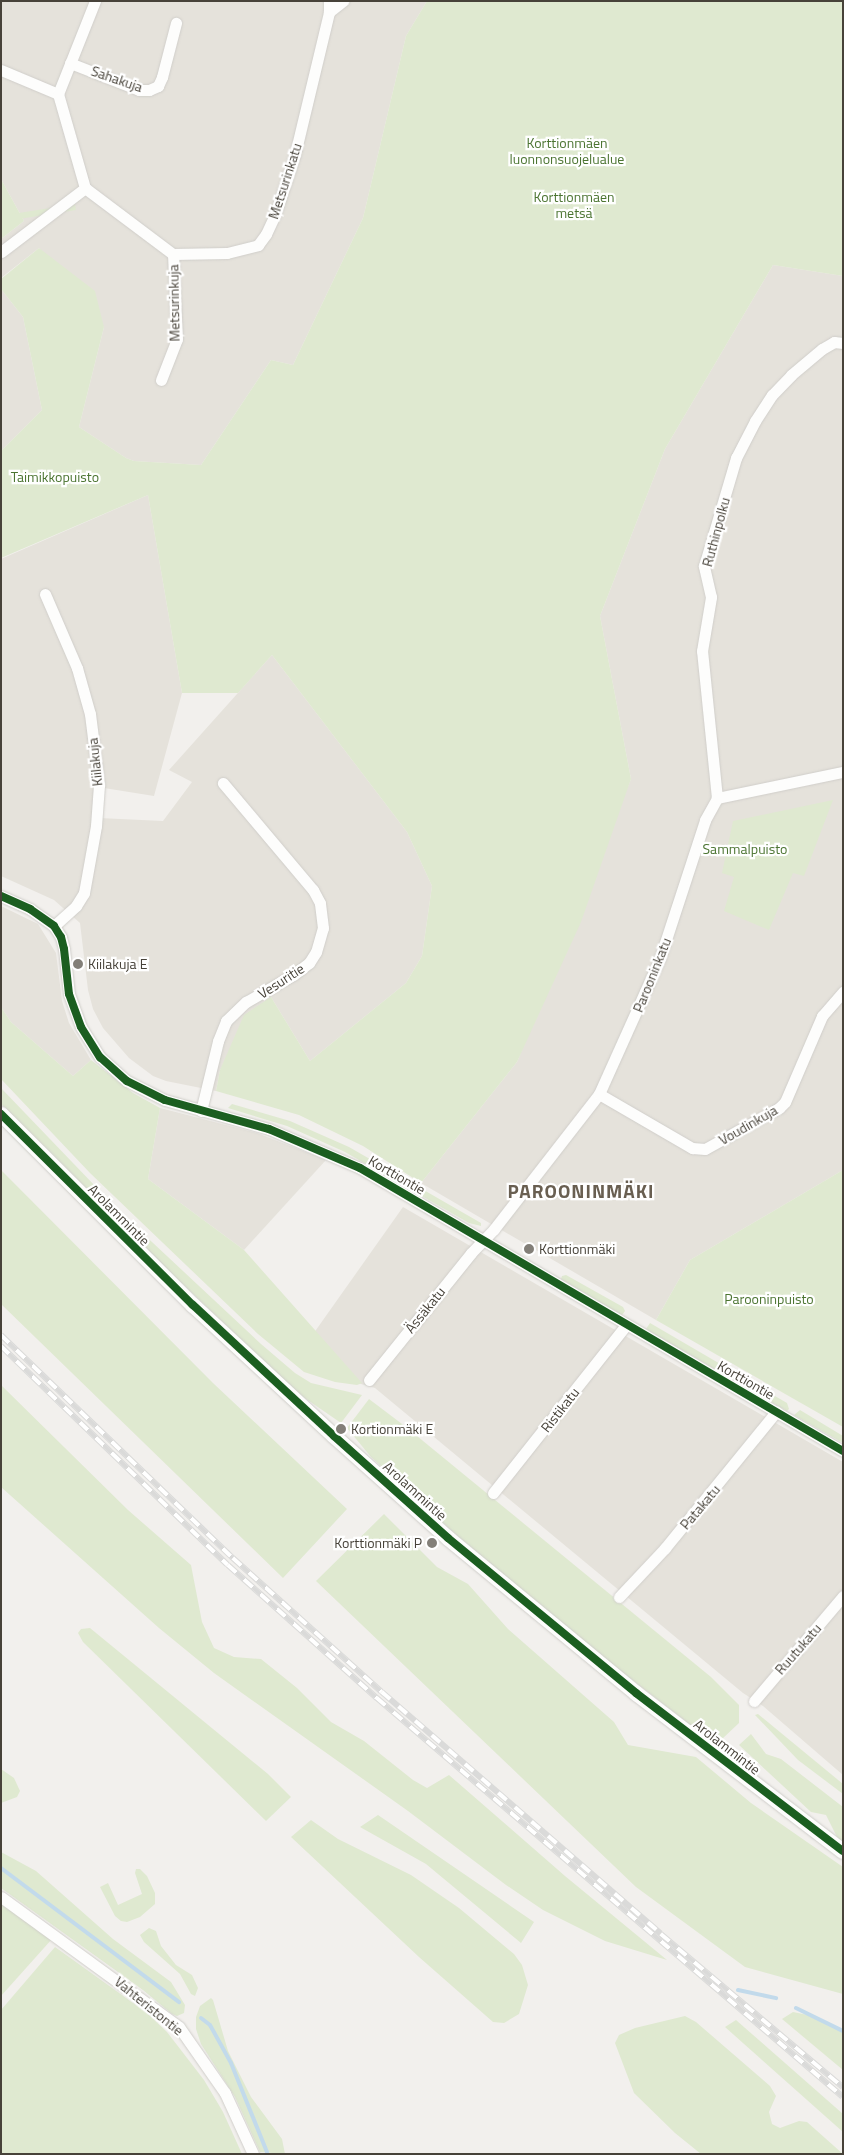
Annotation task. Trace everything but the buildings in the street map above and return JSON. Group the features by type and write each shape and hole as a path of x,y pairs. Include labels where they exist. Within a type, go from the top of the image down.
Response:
{"street":[{"path":"95,1 58,94 85,188 173,254"},
{"name":"Metsurinkatu","path":"173,254 239,251 258,245 266,234 275,215 295,154 329,7 343,1"},
{"name":"Sahakuja","path":"70,62 139,90 149,90 158,86 162,77 176,23"},
{"path":"1,70 58,94"},
{"path":"1,252 85,188"},
{"name":"Metsurinkuja","path":"161,380 177,339 173,254"},
{"name":"Ruthinpolku","path":"717,798 702,651 711,598 704,566 736,458 755,421 772,395 791,374 822,349 834,342 843,343"},
{"name":"Kiilakuja","path":"45,594 76,668 90,714 99,785 96,826 84,894 76,906 54,926"},
{"path":"717,798 843,772"},
{"name":"Vesuritie","path":"201,1111 218,1042 226,1021 246,1002 293,976 308,963 316,952 324,928 322,910 313,890 222,783"},
{"name":"Parooninkatu","path":"482,1240 494,1229 600,1094 660,958 705,820 717,798"},
{"path":"1,896 30,909 54,926"},
{"name":"Korttiontie","path":"54,926 61,937 72,1005 80,1027 100,1056 127,1081 165,1100 269,1129 318,1148 360,1168 843,1451"},
{"name":"Voudinkuja","path":"600,1094 692,1148 705,1149 785,1102 822,1016 843,992"},
{"name":"Arolammintie","path":"1,1114 193,1305 448,1538 636,1693 843,1851"},
{"name":"Ässäkatu","path":"369,1380 482,1240"},
{"name":"Ristikatu","path":"493,1493 626,1325"},
{"name":"Patakatu","path":"619,1598 665,1548 730,1471 776,1412"},
{"name":"Ruutukatu","path":"754,1701 843,1596"},
{"name":"Vahteristontie","path":"1,1897 179,2027 225,2094 253,2154"}],"shaded area":[{"path":"1,1 427,1 406,36 363,218 293,365 271,360 201,465 134,461 126,458 79,427 104,327 39,248 1,278 1,239 24,221 1,179"},
{"path":"773,265 843,276 843,1170 690,1260 656,1320 421,1183 517,1062 631,779 600,616 665,449"},
{"path":"1,289 23,317 42,410 1,451"},
{"path":"148,495 182,693 154,796 104,788 99,818 163,821 192,782 169,770 272,655 407,832 432,886 422,956 406,983 310,1061 271,997 220,1070 216,1091 166,1081 153,1076 129,1058 103,1028 93,1009 88,990 80,923 54,900 1,876 1,559"},
{"path":"1,906 38,924 56,953 62,1001 69,1023 91,1060 73,1076 11,1022 1,1007"},
{"path":"160,1108 257,1133 326,1160 244,1250 148,1179"},
{"path":"403,1207 843,1462 843,1775 763,1706 743,1693 375,1388 333,1376 299,1354"}],"green space":[{"name":"Korttionmäen metsä","path":"427,1 843,1 843,276 773,265 665,449 600,616 631,779 581,922 517,1062 421,1183 363,1146 299,1115 216,1091 220,1070 244,1015 271,997 310,1061 406,983 422,956 432,886 407,832 272,655 238,693 182,693 148,495 1,558 1,451 42,410 23,317 1,289 1,279 39,248 95,291 104,327 79,427 126,458 134,461 201,465 271,360 293,365 363,218 406,36"},
{"path":"1,179 24,221 1,239"},
{"path":"75,204 76,210 1,222 1,216"},
{"name":"Sammalpuisto","path":"833,800 804,876 793,873 769,930 724,911 734,877 722,873 733,821"},
{"path":"1,1007 11,1022 73,1076 91,1060 133,1093 160,1108 148,1179 244,1250 362,1383 357,1385 335,1382 304,1372 258,1334 90,1173 1,1079"},
{"path":"1,1088 121,1213 261,1344 295,1373 311,1383 362,1395 341,1423 299,1394 153,1256 1,1104"},
{"path":"232,1104 290,1121 349,1147 481,1223 481,1226 469,1223 345,1152 287,1126 228,1108"},
{"path":"1,1170 213,1383 347,1509 283,1578 1,1304"},
{"name":"Parooninpuisto","path":"843,1170 843,1427 656,1320 690,1260"},
{"path":"566,1275 623,1307 625,1311 622,1315 561,1279 562,1276"},
{"path":"650,1323 787,1403 789,1409 787,1411 646,1329"},
{"path":"1,1385 128,1510 191,1565 202,1622 214,1648 234,1657 261,1659 297,1688 331,1722 364,1741 413,1780 427,1788 449,1775 565,1876 667,1960 605,1941 543,1910 214,1673 159,1628 1,1487"},
{"path":"369,1399 406,1427 711,1677 739,1705 739,1723 721,1740 697,1730 573,1634 452,1531 371,1457 347,1428"},
{"path":"800,1410 843,1436 843,1443 794,1415"},
{"path":"384,1514 437,1567 468,1584 508,1629 614,1722 628,1745 696,1757 751,1803 843,1867 843,1994 745,1967 636,1887 316,1581"},
{"path":"90,1628 268,1774 291,1797 266,1821 83,1642 78,1633 81,1629"},
{"path":"758,1714 843,1784 843,1794 798,1760 755,1715"},
{"path":"751,1734 766,1754 781,1759 843,1807 843,1842 838,1839 826,1815 811,1812 739,1745"},
{"path":"1,1769 14,1778 20,1791 17,1797 1,1803"},
{"path":"378,1815 534,1922 521,1943 426,1864 360,1827"},
{"path":"311,1820 338,1839 411,1875 459,1908 514,1954 522,1965 528,1985 519,2014 504,2023 493,2022 419,1957 291,1837"},
{"path":"1,1852 36,1871 113,1939 171,1982 185,2005 184,2013 177,2016 172,2014 143,1990 1,1888"},
{"path":"136,1869 140,1869 147,1876 155,1893 155,1904 140,1917 127,1922 121,1921 115,1916 100,1887 108,1883 118,1905 142,1894 135,1873"},
{"path":"1,1903 52,1939 1,1996"},
{"path":"149,1928 156,1931 161,1946 176,1965 192,1975 198,1988 195,1996 191,1994 180,1974 144,1942 140,1935"},
{"path":"55,1947 147,2013 167,2032 204,2080 223,2112 242,2154 1,2154 1,2010"},
{"path":"211,1998 228,2051 251,2097 282,2139 285,2154 260,2152 235,2097 201,2044 196,2029 196,2017 200,2006"},
{"path":"793,2012 808,2015 843,2032 843,2070 782,2019"},
{"path":"685,2016 696,2022 770,2086 776,2096 769,2112 772,2124 780,2128 799,2121 807,2122 843,2154 701,2154 675,2133 634,2093 615,2043 619,2035 635,2028"},
{"path":"736,2020 843,2114 843,2132 725,2027"}],"waterway":[{"path":"1,1868 179,2002"},
{"path":"738,1990 776,1998"},
{"path":"796,2008 843,2031"},
{"path":"201,2018 210,2025 231,2063 267,2152"}],"railway":[{"path":"1,1335 233,1558 382,1692 661,1934 843,2087"},
{"path":"1,1346 228,1565 377,1698 843,2097"}],"cycle path":[{"path":"1,896 30,909 54,926 61,937 69,994 81,1027 100,1057 127,1081 165,1100 269,1129 360,1168 843,1451"},
{"path":"1,1114 193,1305 334,1436 448,1538 636,1693 843,1851"}],"place":[{"name":"Kiilakuja E","path":"78,964"},
{"name":"Korttionmäki","path":"529,1249"},
{"name":"Kortionmäki E","path":"341,1429"},
{"name":"Korttionmäki P","path":"432,1543"}],"district":[{"name":"PAROONINMÄKI","path":"581,1191"}],"park label":[{"name":"Korttionmäen luonnonsuojelualue","path":"567,152"},
{"name":"Taimikkopuisto","path":"55,477"}]}
